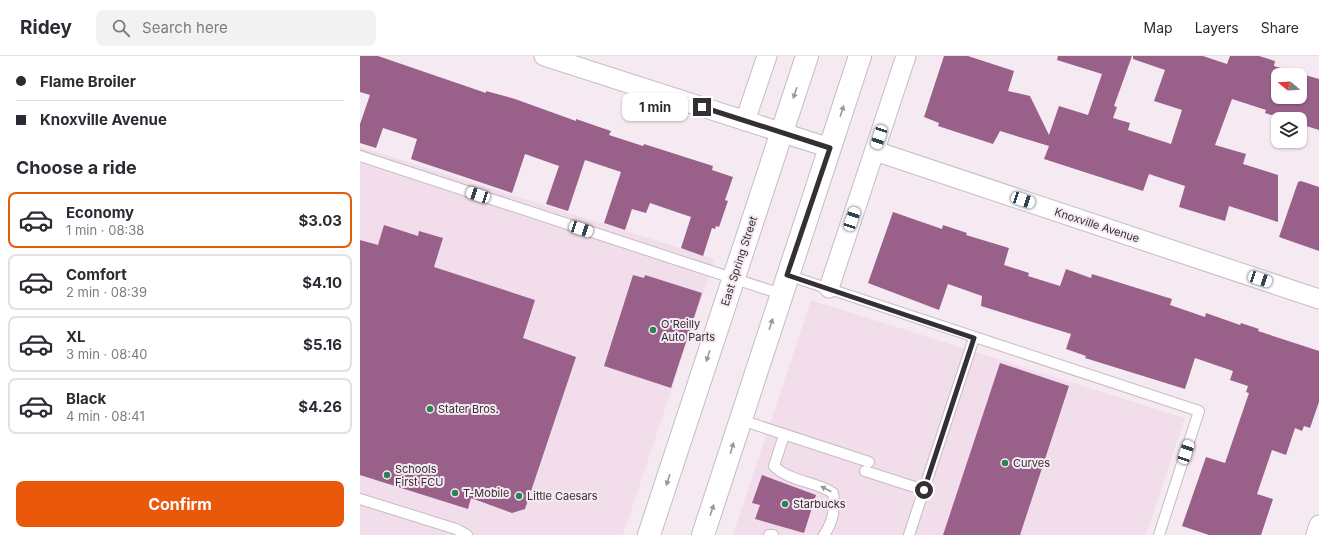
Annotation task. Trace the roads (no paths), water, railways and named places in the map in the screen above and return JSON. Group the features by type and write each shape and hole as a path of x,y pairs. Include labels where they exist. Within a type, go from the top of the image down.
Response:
{"main road":[{"name":"East Spring Street","path":"649,535 807,56"},
{"path":"703,535 784,284 860,56"}],"street":[{"path":"544,56 830,148"},
{"path":"745,121 767,56"},
{"path":"828,288 906,56"},
{"name":"Knoxville Avenue","path":"875,151 1319,299"},
{"path":"1316,535 1319,525"}],"lane":[{"path":"360,156 733,279 828,288 974,338 1199,411 1159,535"},
{"path":"910,535 974,338"},
{"path":"740,420 867,466 924,490"},
{"path":"784,435 774,466 782,474 826,488 833,493 835,507 829,528 824,535"},
{"path":"360,499 456,529 467,535"},
{"path":"769,535 774,535"}],"place":[{"name":"O'Reilly Auto Parts","path":"653,330"},
{"name":"Stater Bros.","path":"430,409"},
{"name":"Curves","path":"1005,463"},
{"name":"Schools First FCU","path":"387,475"},
{"name":"T-Mobile","path":"455,493"},
{"name":"Little Caesars","path":"519,496"},
{"name":"Starbucks","path":"785,504"}]}
